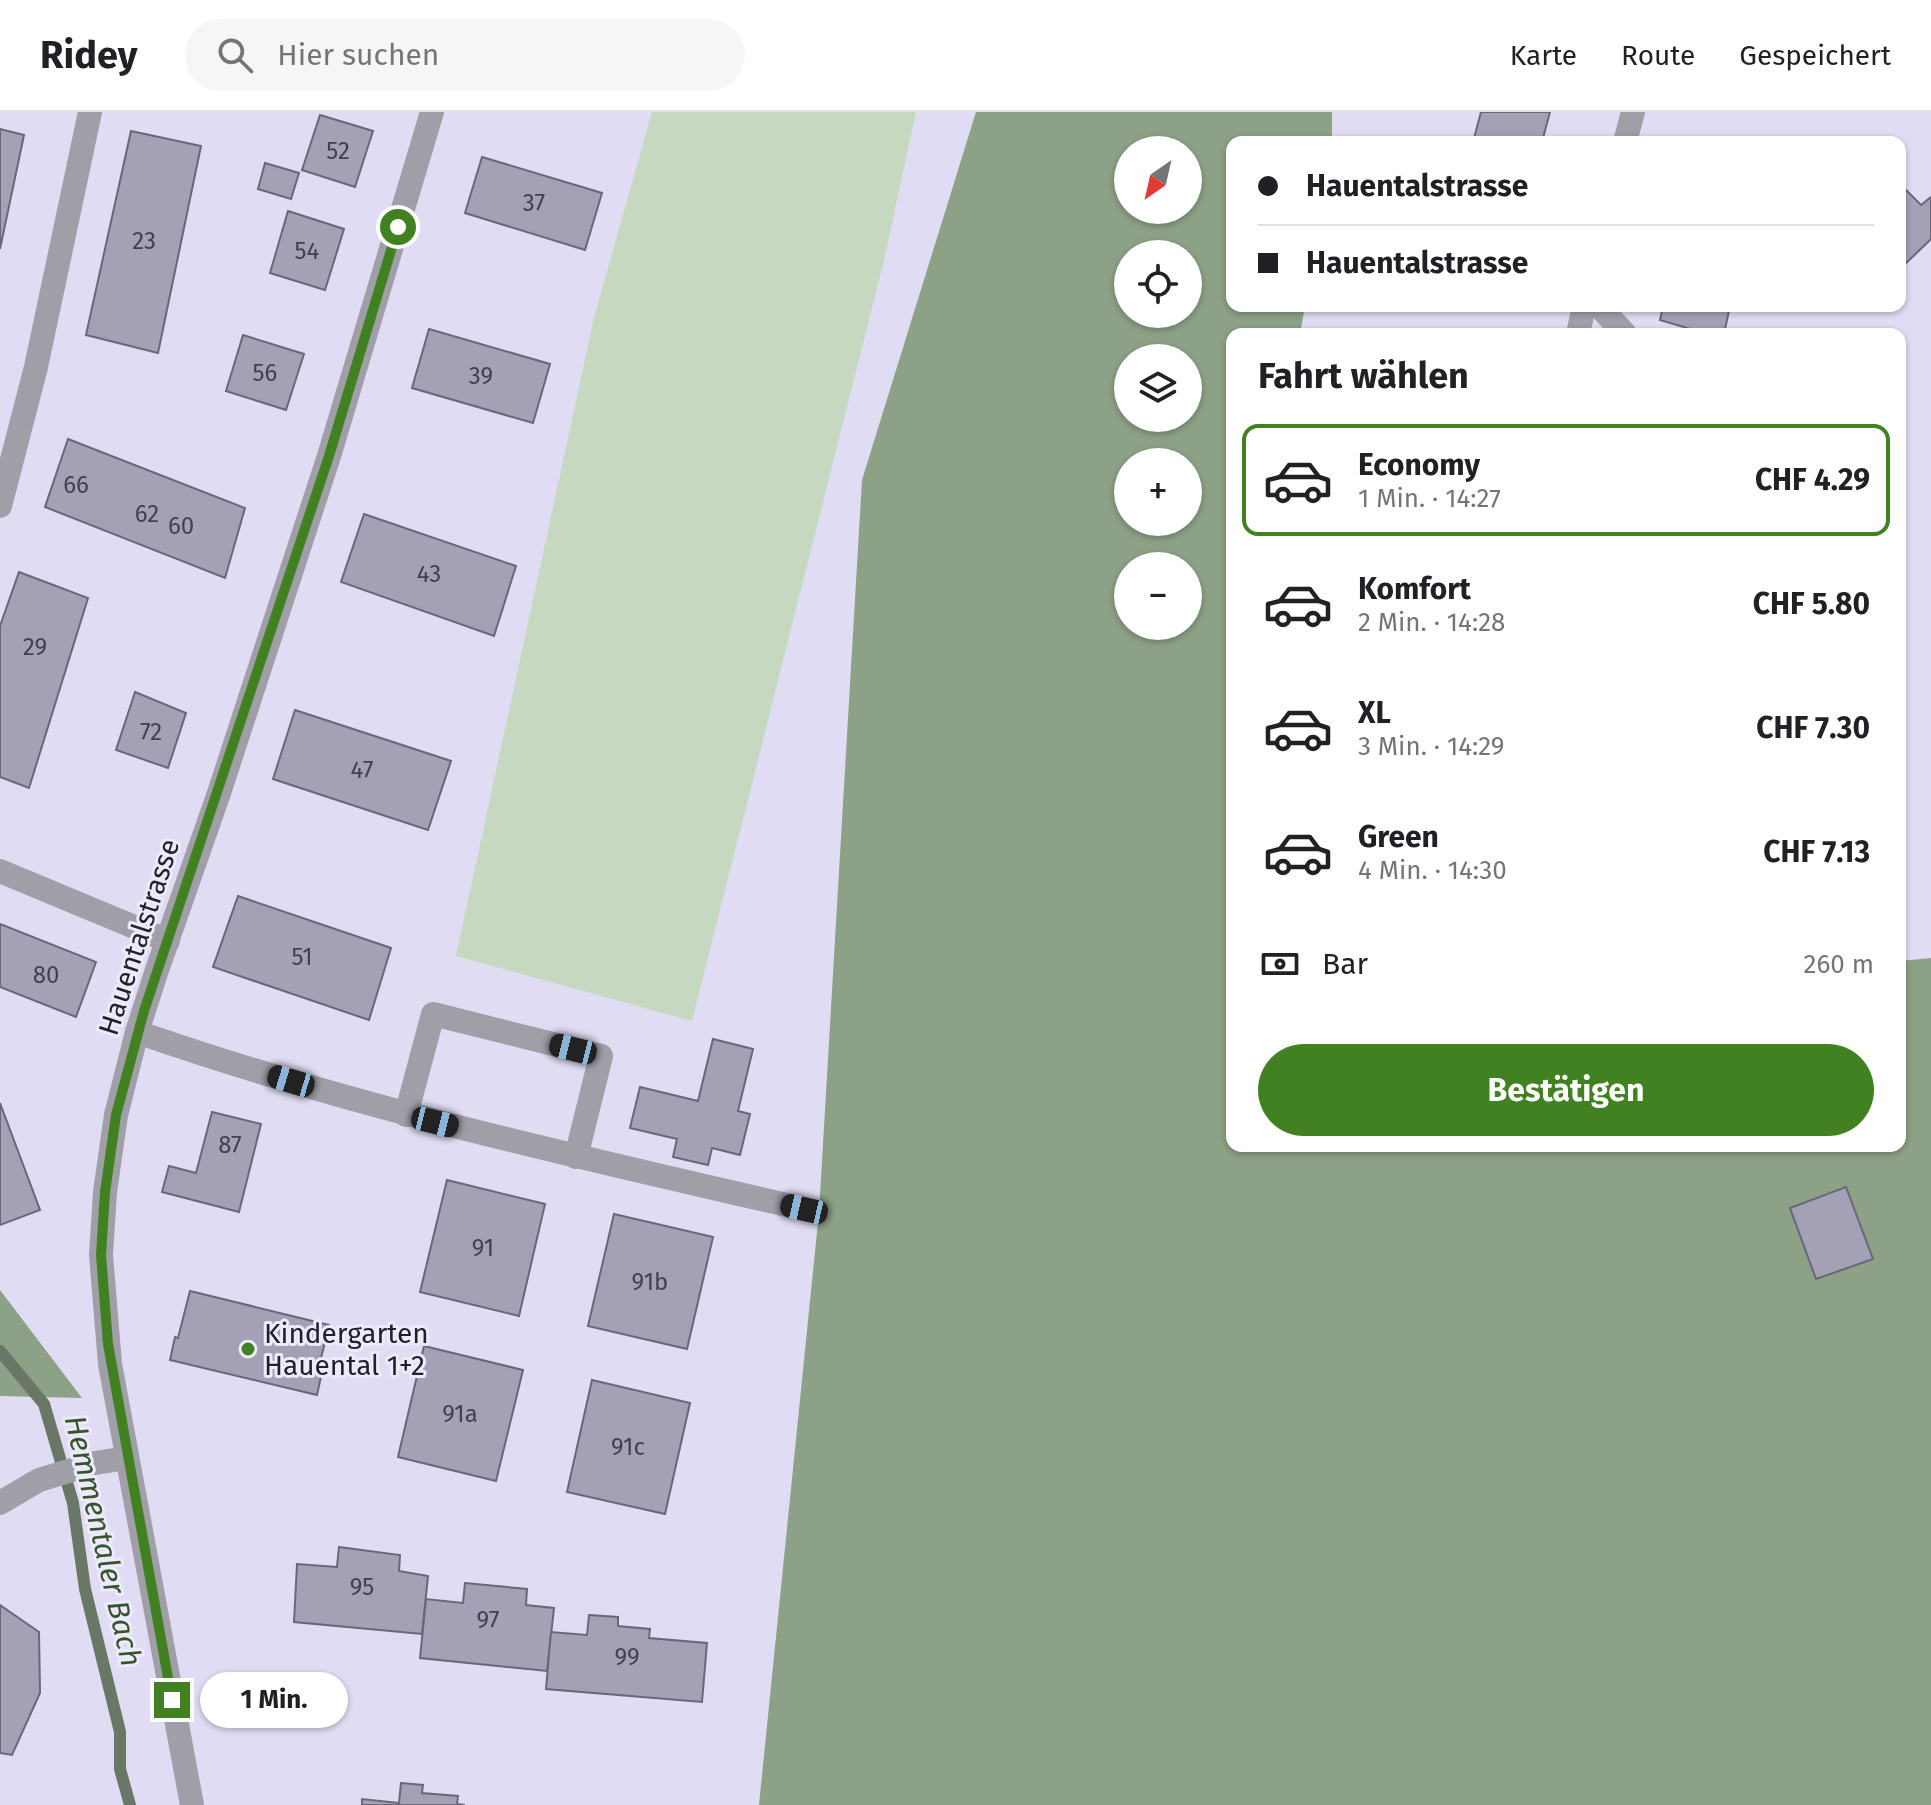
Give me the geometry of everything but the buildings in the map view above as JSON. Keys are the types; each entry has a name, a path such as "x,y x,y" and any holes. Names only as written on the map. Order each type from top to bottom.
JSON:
{"street":[{"path":"0,506 36,367 90,112"},
{"name":"Hauentalstrasse","path":"192,1805 110,1364 101,1255 105,1192 116,1115 137,1032 329,456 432,112"},
{"path":"1627,136 1633,112"},
{"path":"1605,312 1619,328"},
{"path":"0,871 168,941"},
{"path":"406,1115 433,1014 601,1056 576,1157"},
{"path":"137,1032 406,1115 804,1209"},
{"path":"0,1503 39,1480 95,1463 127,1458"}],"green space":[{"path":"652,112 916,112 884,260 692,1021 456,956 594,318"},
{"path":"976,112 1332,112 1332,136 1226,136 1226,312 1304,312 1301,328 1226,328 1226,1152 1906,1152 1906,960 1931,958 1931,1805 759,1805 819,1212 862,480"},
{"path":"0,1290 82,1398 0,1396"}],"waterway":[{"name":"Hemmentaler Bach","path":"0,1351 44,1404 73,1503 85,1589 120,1732 120,1769 130,1805"}],"place":[{"name":"Kindergarten Hauental 1+2","path":"248,1349"}],"route":[{"path":"172,1700 108,1344 101,1255 105,1192 116,1115 157,970 219,793 329,456 398,227"}]}
